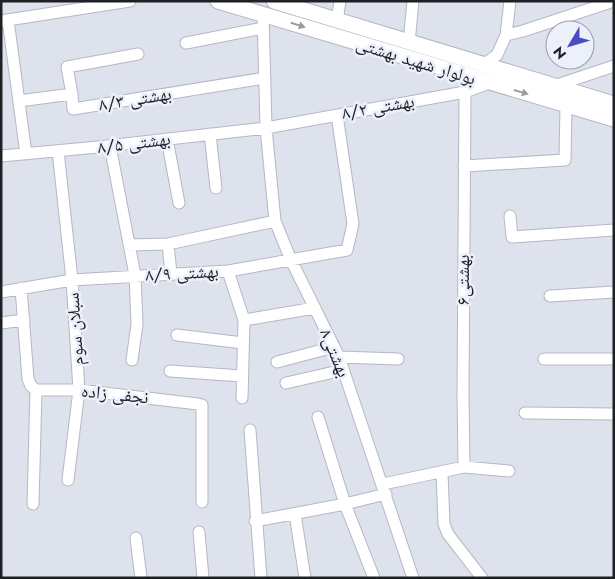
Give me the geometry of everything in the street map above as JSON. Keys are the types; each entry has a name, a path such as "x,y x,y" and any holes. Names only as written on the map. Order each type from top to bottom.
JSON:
{"main road":[{"name":"بولوار شهید بهشتی","path":"218,1 263,21 614,119"},
{"name":"بولوار شهید بهشتی","path":"274,1 614,104"}],"street":[{"path":"26,154 5,20 130,1"},
{"path":"337,21 340,1"},
{"path":"409,43 414,1"},
{"path":"484,65 496,55 506,35 510,1"},
{"path":"506,35 614,1"},
{"path":"186,43 263,21"},
{"name":"بهشتی۸","path":"263,21 266,128 275,221 291,260 336,352 414,578"},
{"path":"72,94 67,67 138,54"},
{"path":"554,86 614,66"},
{"name":"بهشتی ۸/۳","path":"19,101 72,94 73,109 265,78"},
{"name":"بهشتی ۸/۲","path":"266,128 465,92 489,83"},
{"name":"بهشتی۶","path":"464,467 465,92"},
{"path":"464,166 565,160 566,105"},
{"name":"بهشتی ۸/۹","path":"72,280 228,271 347,250 353,224 336,115"},
{"name":"بهشتی ۸/۵","path":"1,156 110,146 266,128"},
{"path":"210,134 216,188"},
{"path":"167,139 179,204"},
{"path":"110,146 135,276 137,324 132,360"},
{"path":"58,151 72,280"},
{"path":"510,216 512,237 614,230"},
{"path":"129,245 168,244 275,221"},
{"path":"168,244 171,274"},
{"path":"228,271 244,320 242,398"},
{"name":"سبلان سوم","path":"1,292 72,280 79,390 68,480"},
{"path":"21,288 28,379 31,386 36,390 33,504"},
{"path":"550,296 614,292"},
{"path":"244,320 315,308"},
{"path":"1,323 24,320"},
{"path":"177,335 243,343"},
{"path":"277,362 336,352 398,359"},
{"path":"544,359 614,359"},
{"path":"286,383 343,370"},
{"path":"170,371 242,376"},
{"name":"نجفی زاده","path":"36,390 79,390 202,405 202,502"},
{"path":"525,413 614,414"},
{"path":"318,417 345,504 374,578"},
{"path":"250,430 255,521 261,578"},
{"path":"255,521 345,504 384,489 464,467 509,471"},
{"path":"442,472 444,524 448,534 482,578"},
{"path":"295,514 305,578"},
{"path":"199,532 203,578"},
{"path":"136,538 141,578"}]}
